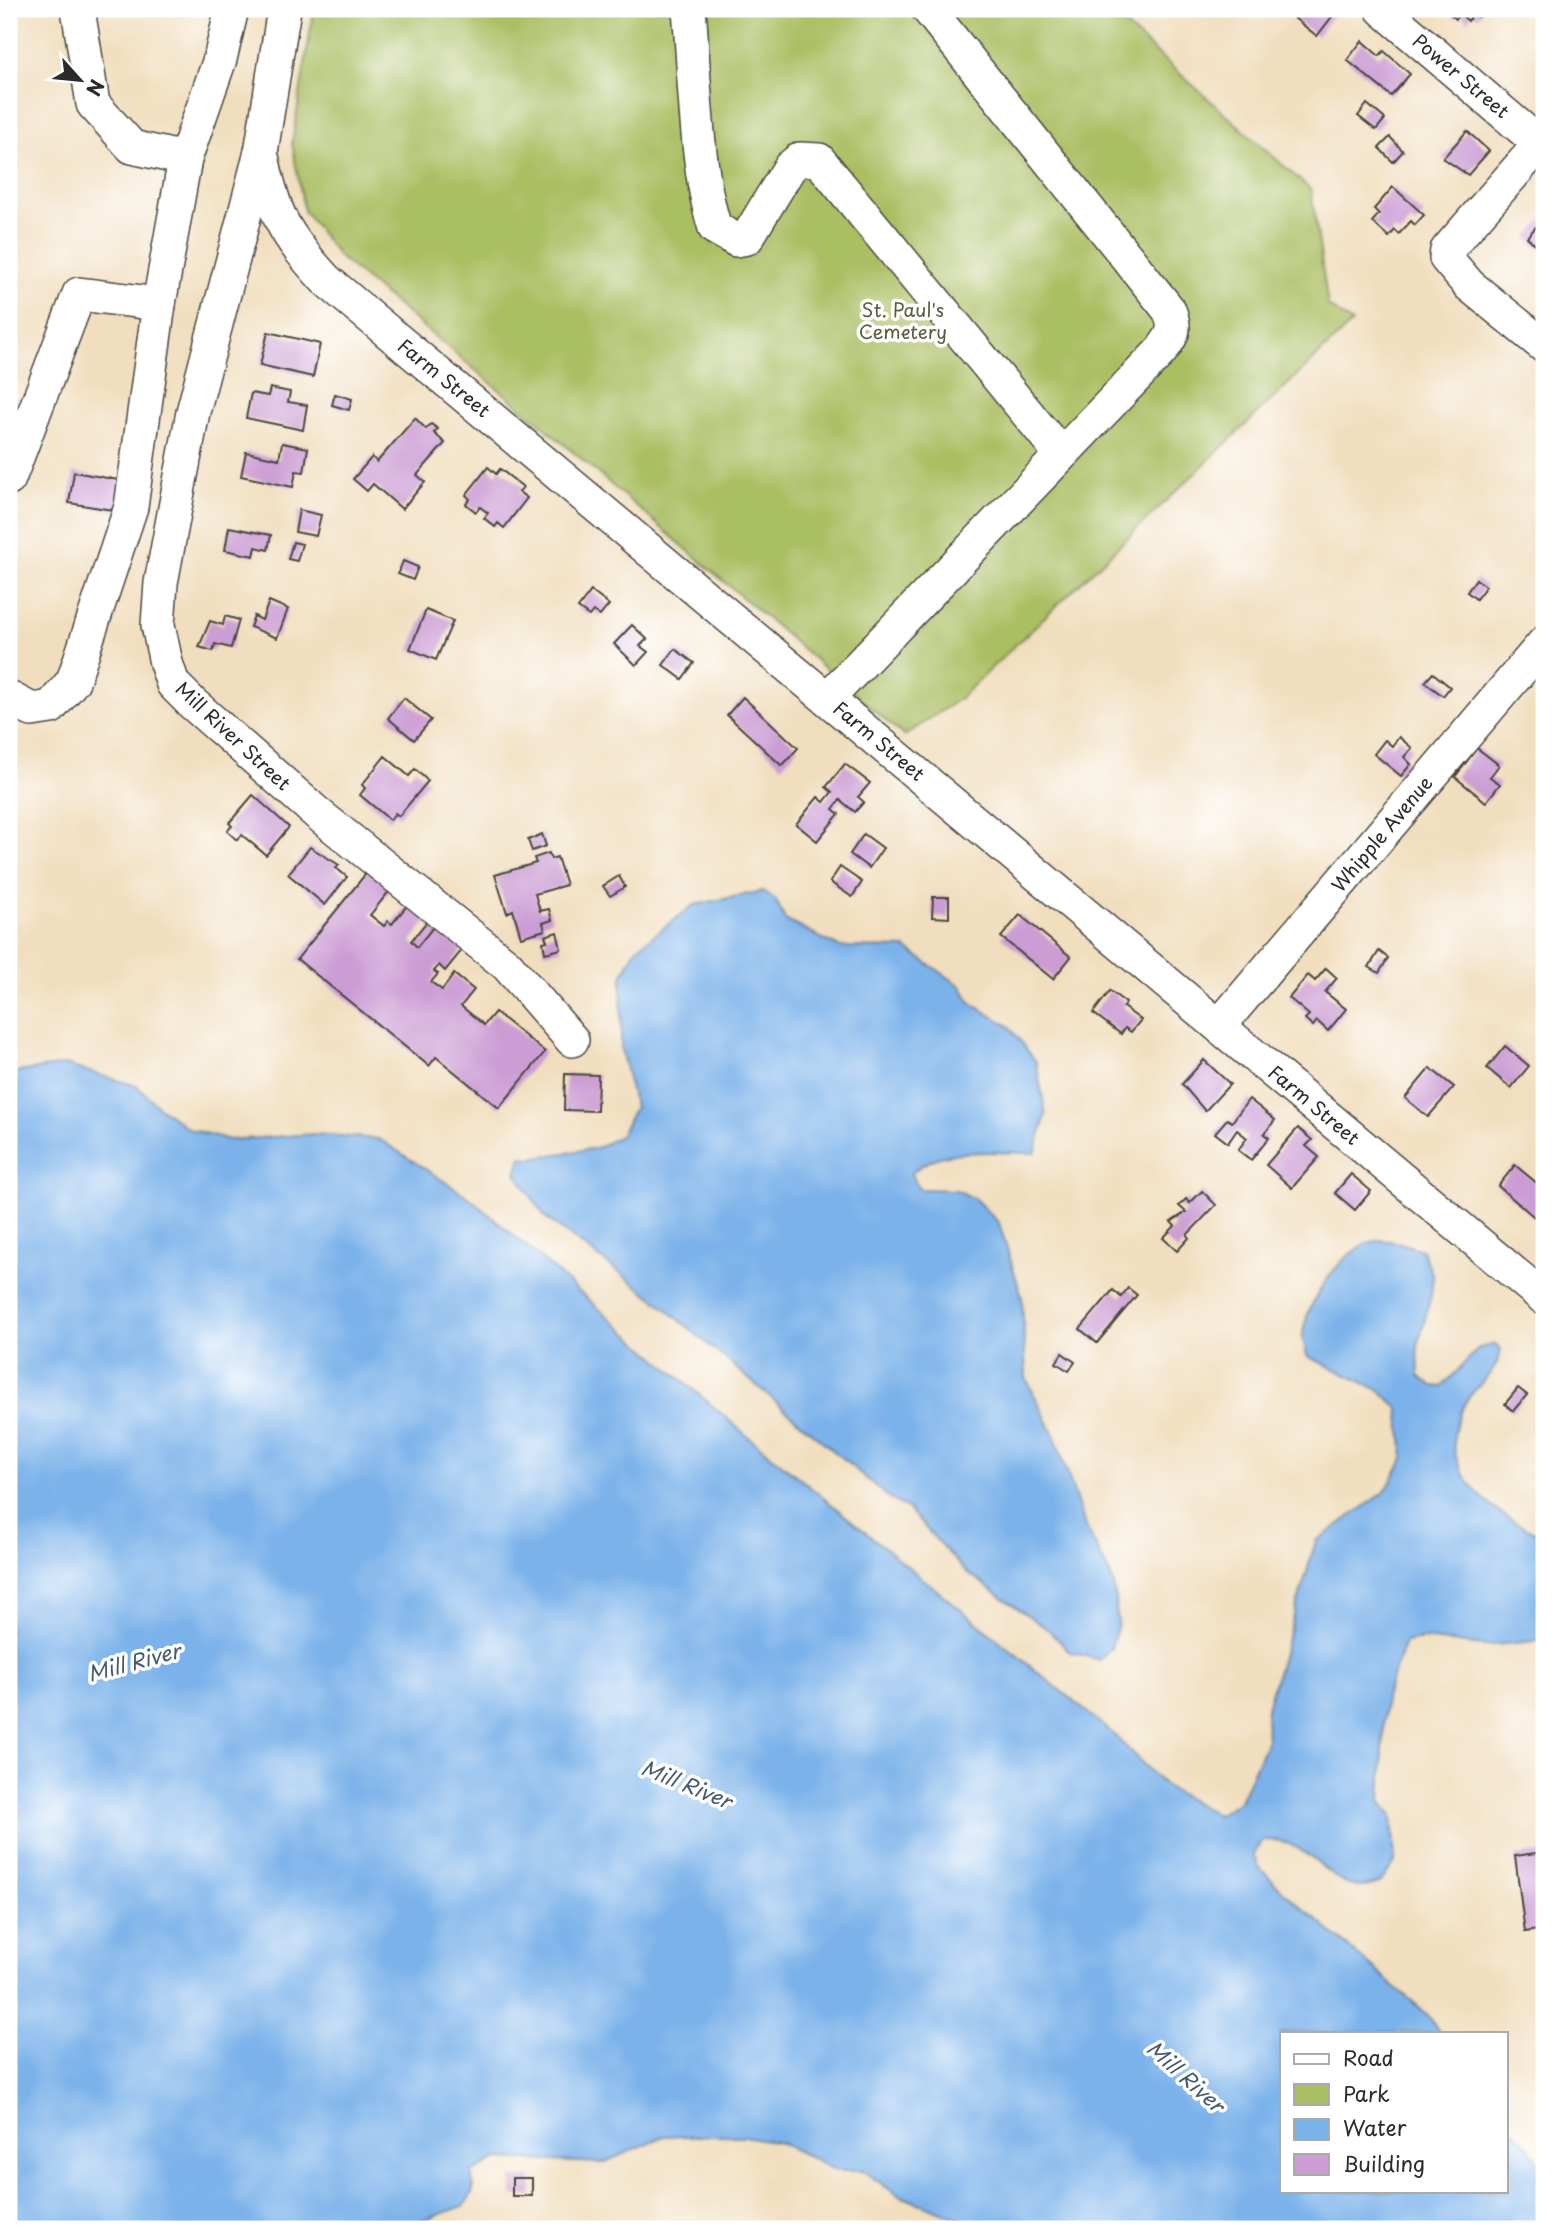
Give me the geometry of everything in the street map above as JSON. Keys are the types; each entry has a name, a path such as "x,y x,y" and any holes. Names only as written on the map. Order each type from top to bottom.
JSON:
{"street":[{"path":"78,9 93,104 132,147 185,159"},
{"path":"9,698 32,710 51,706 73,681 131,507 159,304 185,159 208,98 232,9"},
{"name":"Mill River Street","path":"284,9 261,152 193,412 161,583 158,625 166,663 173,684 192,703 318,814 507,965 572,1040"},
{"path":"690,9 709,209 715,228 736,240 747,238 790,167 800,159 819,160 1060,453"},
{"path":"828,698 1060,453 1161,351 1173,335 1175,325 1169,310 928,9"},
{"name":"Power Street","path":"1382,9 1542,141"},
{"path":"1542,141 1447,250 1446,256 1454,270 1469,285 1544,346"},
{"name":"Farm Street","path":"261,152 272,205 282,226 326,280 1544,1298"},
{"path":"9,479 79,294 159,304"},
{"name":"Whipple Avenue","path":"1219,1026 1544,643"}],"green space":[{"name":"St. Paul's Cemetery","path":"314,9 1107,9 1311,190 1328,306 1352,323 959,699 904,736 530,415 340,258 304,211 292,143"}],"water":[{"path":"763,891 776,900 785,920 839,947 905,948 961,986 971,1003 1009,1026 1036,1062 1046,1115 1035,1153 952,1154 923,1164 911,1174 920,1189 957,1190 975,1199 999,1223 1022,1297 1026,1378 1055,1437 1085,1525 1113,1581 1118,1624 1111,1648 1100,1660 1070,1652 1050,1631 965,1571 909,1510 888,1497 656,1300 545,1217 516,1173 521,1157 531,1158 597,1148 620,1136 635,1107 621,1049 622,976 636,949 694,905"},
{"name":"Mill River","path":"65,1065 137,1086 189,1129 230,1140 314,1134 379,1139 470,1198 745,1434 1110,1731 1165,1786 1217,1815 1240,1801 1267,1741 1266,1711 1316,1541 1385,1492 1404,1458 1399,1409 1381,1391 1307,1356 1303,1337 1306,1321 1326,1281 1357,1249 1381,1240 1422,1250 1433,1276 1418,1346 1419,1376 1433,1386 1442,1387 1479,1348 1496,1344 1501,1350 1491,1373 1465,1403 1456,1426 1454,1447 1460,1467 1471,1485 1486,1501 1504,1515 1544,1536 1544,1640 1484,1646 1422,1639 1405,1642 1385,1697 1381,1803 1392,1816 1395,1862 1381,1882 1361,1887 1346,1883 1302,1851 1277,1841 1263,1841 1253,1854 1259,1867 1284,1892 1427,2014 1439,2032 1280,2032 1280,2192 1508,2192 1508,2125 1531,2150 1542,2170 1544,2229 985,2229 898,2195 863,2171 836,2171 781,2143 745,2136 664,2136 603,2163 497,2159 472,2172 473,2192 464,2206 402,2227 9,2229 9,1073"}],"building":[{"path":"9,9 19,9 9,40"},
{"path":"1299,9 1337,10 1317,36 1293,17"},
{"path":"1451,9 1485,9 1478,17 1473,14 1468,21 1460,14 1456,19 1448,12"},
{"path":"1362,41 1379,56 1384,51 1410,74 1391,96 1347,60"},
{"path":"1367,104 1385,119 1376,130 1358,116"},
{"path":"1467,131 1489,151 1468,175 1443,158"},
{"path":"1390,137 1403,151 1393,162 1379,148"},
{"path":"1393,187 1424,215 1415,225 1411,221 1399,234 1395,230 1389,237 1372,222 1379,214 1374,209"},
{"path":"1544,218 1544,253 1527,237"},
{"path":"268,332 320,344 313,377 260,365"},
{"path":"270,388 290,392 288,402 307,405 303,430 246,418 251,393 268,396"},
{"path":"335,394 352,399 349,410 332,405"},
{"path":"415,418 426,429 431,424 438,429 434,433 445,443 417,475 425,482 402,509 373,484 367,491 353,479 372,457 377,462"},
{"path":"282,443 308,448 304,472 296,471 293,487 241,476 246,452 279,459"},
{"path":"488,467 496,474 500,469 523,487 519,492 527,498 504,528 498,523 495,527 484,518 488,513 480,507 476,512 466,504 470,499 466,495"},
{"path":"74,472 124,481 119,511 69,503"},
{"path":"299,510 321,515 316,536 295,532"},
{"path":"229,527 271,535 268,550 256,547 254,556 225,550"},
{"path":"293,542 302,544 297,561 288,559"},
{"path":"403,561 418,567 413,580 398,574"},
{"path":"1476,579 1486,586 1476,599 1467,592"},
{"path":"591,591 609,605 600,616 593,611 589,616 578,608"},
{"path":"269,601 288,609 277,638 250,627 254,616 262,620"},
{"path":"426,610 453,621 436,660 410,649"},
{"path":"225,616 239,620 231,648 215,644 213,651 199,647 210,621 223,625"},
{"path":"632,625 647,639 640,646 648,652 636,665 614,644"},
{"path":"675,649 694,663 682,679 663,665"},
{"path":"1433,673 1450,687 1443,696 1425,682"},
{"path":"743,697 798,748 782,766 727,715"},
{"path":"404,698 431,720 414,740 388,718"},
{"path":"1399,737 1412,748 1404,757 1411,764 1401,776 1374,754 1385,740 1392,746"},
{"path":"1477,748 1499,765 1490,777 1500,784 1486,802 1455,777"},
{"path":"385,756 409,776 415,769 428,781 399,816 395,813 390,820 360,795 365,788 362,785"},
{"path":"845,764 870,783 858,797 864,802 855,812 840,800 833,809 839,814 817,841 796,824 818,797 824,802 832,792 826,787"},
{"path":"253,795 289,827 266,855 242,835 237,840 227,831 232,826 229,823"},
{"path":"542,834 546,846 532,851 528,840"},
{"path":"864,834 883,848 869,868 850,854"},
{"path":"310,847 339,865 336,868 347,877 325,905 288,874"},
{"path":"549,853 551,859 557,857 566,885 535,894 540,911 549,909 552,920 543,923 545,930 521,937 513,910 507,913 495,875 536,863 534,858"},
{"path":"372,866 395,884 370,915 384,926 388,921 392,924 409,903 429,919 411,941 417,947 438,921 467,944 445,971 439,965 434,971 438,974 431,982 442,990 454,974 474,990 461,1006 484,1025 495,1012 545,1052 499,1108 436,1057 429,1066 297,959"},
{"path":"840,867 862,882 852,897 830,882"},
{"path":"619,876 625,887 610,896 603,886"},
{"path":"933,897 949,897 949,918 932,917"},
{"path":"1020,915 1071,957 1053,979 1001,937"},
{"path":"557,932 561,949 545,953 545,936"},
{"path":"1379,951 1388,958 1379,973 1369,967"},
{"path":"1326,968 1337,978 1325,992 1346,1009 1328,1031 1317,1021 1313,1026 1305,1019 1309,1015 1289,998 1308,975 1315,981"},
{"path":"1110,991 1126,1003 1123,1007 1141,1020 1131,1032 1125,1028 1121,1034 1093,1013"},
{"path":"1505,1046 1529,1066 1511,1088 1487,1068"},
{"path":"1204,1060 1230,1084 1205,1111 1182,1084"},
{"path":"1430,1068 1454,1087 1428,1117 1405,1098"},
{"path":"565,1074 598,1075 597,1111 564,1110"},
{"path":"1249,1099 1275,1120 1264,1134 1269,1138 1251,1160 1238,1150 1247,1138 1237,1130 1228,1143 1215,1133 1227,1119 1232,1122"},
{"path":"1298,1128 1312,1140 1306,1146 1319,1157 1292,1188 1266,1165"},
{"path":"1515,1165 1544,1189 1544,1218 1540,1222 1498,1186"},
{"path":"1351,1174 1371,1191 1355,1210 1335,1193"},
{"path":"1202,1191 1216,1205 1187,1235 1189,1238 1177,1251 1163,1238 1175,1226 1171,1222 1186,1212 1179,1206 1186,1199 1190,1203"},
{"path":"1128,1288 1137,1295 1097,1343 1080,1329 1113,1290 1121,1297"},
{"path":"1062,1353 1075,1362 1069,1371 1056,1363"},
{"path":"1518,1388 1527,1395 1513,1411 1505,1404"},
{"path":"1544,1852 1544,1929 1525,1932 1515,1856"},
{"path":"512,2178 532,2178 532,2196 512,2196"}]}
